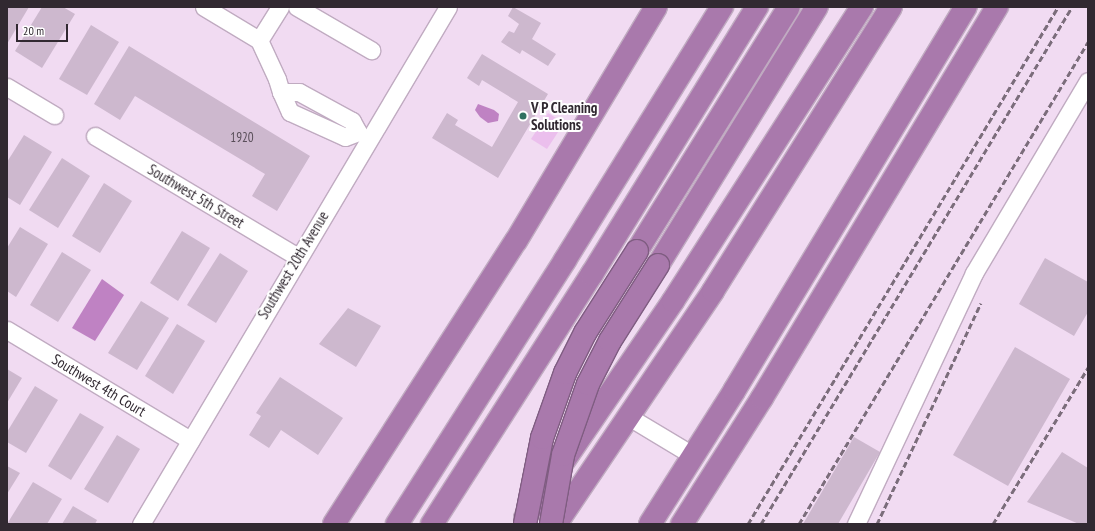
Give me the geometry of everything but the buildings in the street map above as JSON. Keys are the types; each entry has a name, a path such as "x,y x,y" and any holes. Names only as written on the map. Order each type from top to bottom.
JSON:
{"highway":[{"path":"334,524 516,241 656,7"},
{"path":"397,524 565,260 722,7"},
{"path":"432,524 588,280 756,7"},
{"path":"525,524 542,438 563,380 585,333 789,7"},
{"path":"551,524 563,455 588,384 610,341 817,7"},
{"path":"521,524 673,301 862,7"},
{"path":"556,524 751,233 891,7"},
{"path":"650,524 694,456 966,7"},
{"path":"682,524 762,398 997,7"}],"street":[{"path":"204,7 259,40 290,112 345,137 363,136"},
{"path":"259,40 280,7"},
{"path":"297,7 371,50"},
{"name":"Southwest 20th Avenue","path":"141,524 298,257 363,136 448,7"},
{"path":"856,524 974,272 1088,81"},
{"path":"7,86 54,115"},
{"name":"Southwest 5th Street","path":"95,136 298,257"},
{"name":"Southwest 4th Court","path":"7,330 190,440"},
{"path":"629,417 694,456"}],"shaded area":[{"path":"478,104 494,110 499,114 498,121 488,123 480,117 475,110"},
{"path":"548,113 564,123 547,149 531,139"},
{"path":"102,279 124,295 95,341 72,328"}],"railway":[{"path":"748,524 1058,7"},
{"path":"761,524 1072,7"},
{"path":"799,524 1088,42"},
{"path":"877,524 981,303"},
{"path":"993,524 1088,368"}],"place":[{"name":"V P Cleaning Solutions","path":"523,116"}]}
